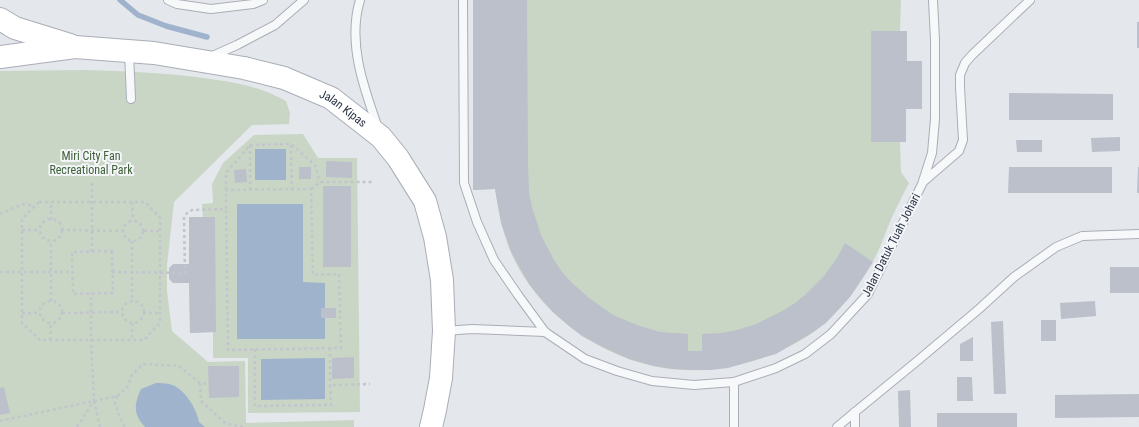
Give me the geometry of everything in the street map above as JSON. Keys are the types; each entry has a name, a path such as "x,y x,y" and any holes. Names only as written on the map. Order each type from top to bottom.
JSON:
{"main road":[{"path":"0,19 15,28 74,47"},
{"name":"Jalan Kipas","path":"0,57 74,47 154,53 244,68 284,78 331,98 381,137 398,158 425,201 435,237 442,280 444,331 441,378 431,427"}],"lane":[{"path":"168,0 177,4 211,9 253,4 263,0"},
{"path":"202,61 275,25 304,0"},
{"path":"360,0 355,28 358,58 363,85 381,137"},
{"path":"463,0 464,183 477,222 494,260 545,332"},
{"path":"923,182 932,153 935,118 935,40 933,0"},
{"name":"Jalan Datuk Tuah Johari","path":"545,332 585,359 617,371 652,381 694,385 734,382 776,368 805,354 831,334 868,294 923,182 959,151 963,140 960,75 965,64 977,50 1030,0"},
{"path":"129,51 131,99"},
{"path":"837,427 980,309 1014,277 1056,247 1082,236 1139,234"},
{"path":"444,331 472,329 545,332"},
{"path":"734,382 734,427"},
{"path":"855,412 855,427"}],"path":[{"path":"291,144 292,190"},
{"path":"311,189 312,275 339,274 341,348 228,350 226,173 250,145 291,144 315,165 320,182"},
{"path":"250,145 250,190"},
{"path":"92,181 92,252"},
{"path":"226,190 311,189 320,182 372,182"},
{"path":"39,202 92,202 145,202 160,218 160,323 144,340 40,340 22,323 22,219 39,202"},
{"path":"51,202 51,220"},
{"path":"132,202 133,220"},
{"path":"0,214 22,204 34,206"},
{"path":"112,272 185,273 184,217 192,210 226,209"},
{"path":"51,220 58,222 61,230 60,236 51,241 44,239 40,234 40,230 42,223 51,220"},
{"path":"133,220 139,222 144,231 141,238 132,242 126,239 123,231 125,224 133,220"},
{"path":"22,230 40,230"},
{"path":"61,230 123,231"},
{"path":"144,231 160,231"},
{"path":"51,241 51,302"},
{"path":"132,242 132,302"},
{"path":"112,251 113,293 72,294 72,272 72,252 112,251"},
{"path":"0,272 72,272"},
{"path":"91,293 91,340 94,401 100,427"},
{"path":"51,302 57,303 60,306 62,313 59,320 51,323 46,322 41,317 40,312 43,304 51,302"},
{"path":"132,302 140,304 143,310 141,320 132,323 127,322 124,319 122,312 124,306 127,303 132,302"},
{"path":"22,312 40,312"},
{"path":"62,313 122,312"},
{"path":"143,312 160,312"},
{"path":"50,340 51,323"},
{"path":"132,323 132,340"},
{"path":"255,349 255,406 331,405 330,348"},
{"path":"0,421 117,396 127,388 132,375 143,364 179,366 200,383 208,384"},
{"path":"200,383 201,401 224,423 243,427"},
{"path":"330,385 370,384"},
{"path":"117,396 115,403 125,427"},
{"path":"77,427 94,401"}],"green space":[{"path":"473,0 901,0 900,31 907,31 907,61 922,61 922,109 906,109 906,142 900,142 901,172 909,183 891,219 875,258 852,294 840,309 818,329 777,352 735,366 700,370 676,370 653,366 630,359 608,350 567,324 549,308 533,290 520,270 509,248 500,218 495,189 473,190"},
{"name":"Miri City Fan Recreational Park","path":"85,70 189,76 220,80 259,89 286,101 290,113 289,124 252,125 174,202 167,265 167,291 172,331 208,362 245,361 246,423 354,420 354,427 0,427 0,71"},
{"path":"303,134 318,158 357,158 360,412 248,413 248,358 213,358 213,332 190,333 189,217 203,217 202,204 213,203 212,184 223,163 254,135"}],"water":[{"path":"255,149 286,149 286,180 255,180"},
{"path":"237,204 303,204 303,282 325,283 325,339 237,339"},
{"path":"325,358 325,399 261,400 261,359"},
{"path":"156,383 169,384 180,389 193,405 199,422 205,427 145,427 138,418 136,409 137,399 141,389"}],"building":[{"path":"473,0 527,0 529,193 541,235 554,260 571,282 588,297 613,315 637,325 660,332 688,334 688,351 702,351 702,334 721,333 756,324 795,303 824,276 837,258 845,243 873,262 850,297 826,323 776,354 728,368 711,370 673,369 654,366 629,359 582,336 569,326 542,300 529,284 517,263 510,249 501,223 495,189 473,190"},
{"path":"1137,22 1139,22 1139,48 1137,48"},
{"path":"871,31 907,31 907,61 922,61 922,109 906,109 906,142 871,142"},
{"path":"1009,93 1113,94 1113,120 1009,120"},
{"path":"1120,137 1120,151 1092,152 1091,138"},
{"path":"1016,140 1042,140 1042,152 1017,152"},
{"path":"326,161 352,162 352,178 326,177"},
{"path":"299,167 311,167 311,179 299,179"},
{"path":"1009,167 1112,167 1112,193 1008,193"},
{"path":"1138,167 1139,193 1137,193"},
{"path":"246,169 247,182 235,183 234,170"},
{"path":"323,186 351,186 351,267 323,267"},
{"path":"189,217 215,217 216,332 190,333 189,283 173,283 169,279 169,268 173,264 189,264"},
{"path":"1110,267 1139,267 1139,293 1110,293"},
{"path":"1095,301 1096,316 1061,319 1060,303"},
{"path":"321,308 336,308 336,318 321,318"},
{"path":"1041,320 1056,320 1056,341 1041,341"},
{"path":"1003,321 1006,394 994,394 991,322"},
{"path":"973,337 973,361 960,361 960,344"},
{"path":"354,357 354,378 332,379 332,358"},
{"path":"208,366 239,366 239,397 209,398"},
{"path":"957,377 972,377 973,401 957,401"},
{"path":"4,387 10,413 0,415 0,388"},
{"path":"910,390 911,427 899,427 898,391"},
{"path":"1139,394 1139,417 1055,418 1055,395"},
{"path":"937,413 1017,413 1017,427 937,427"}],"waterway":[{"path":"120,0 138,15 166,26 207,37"}]}
